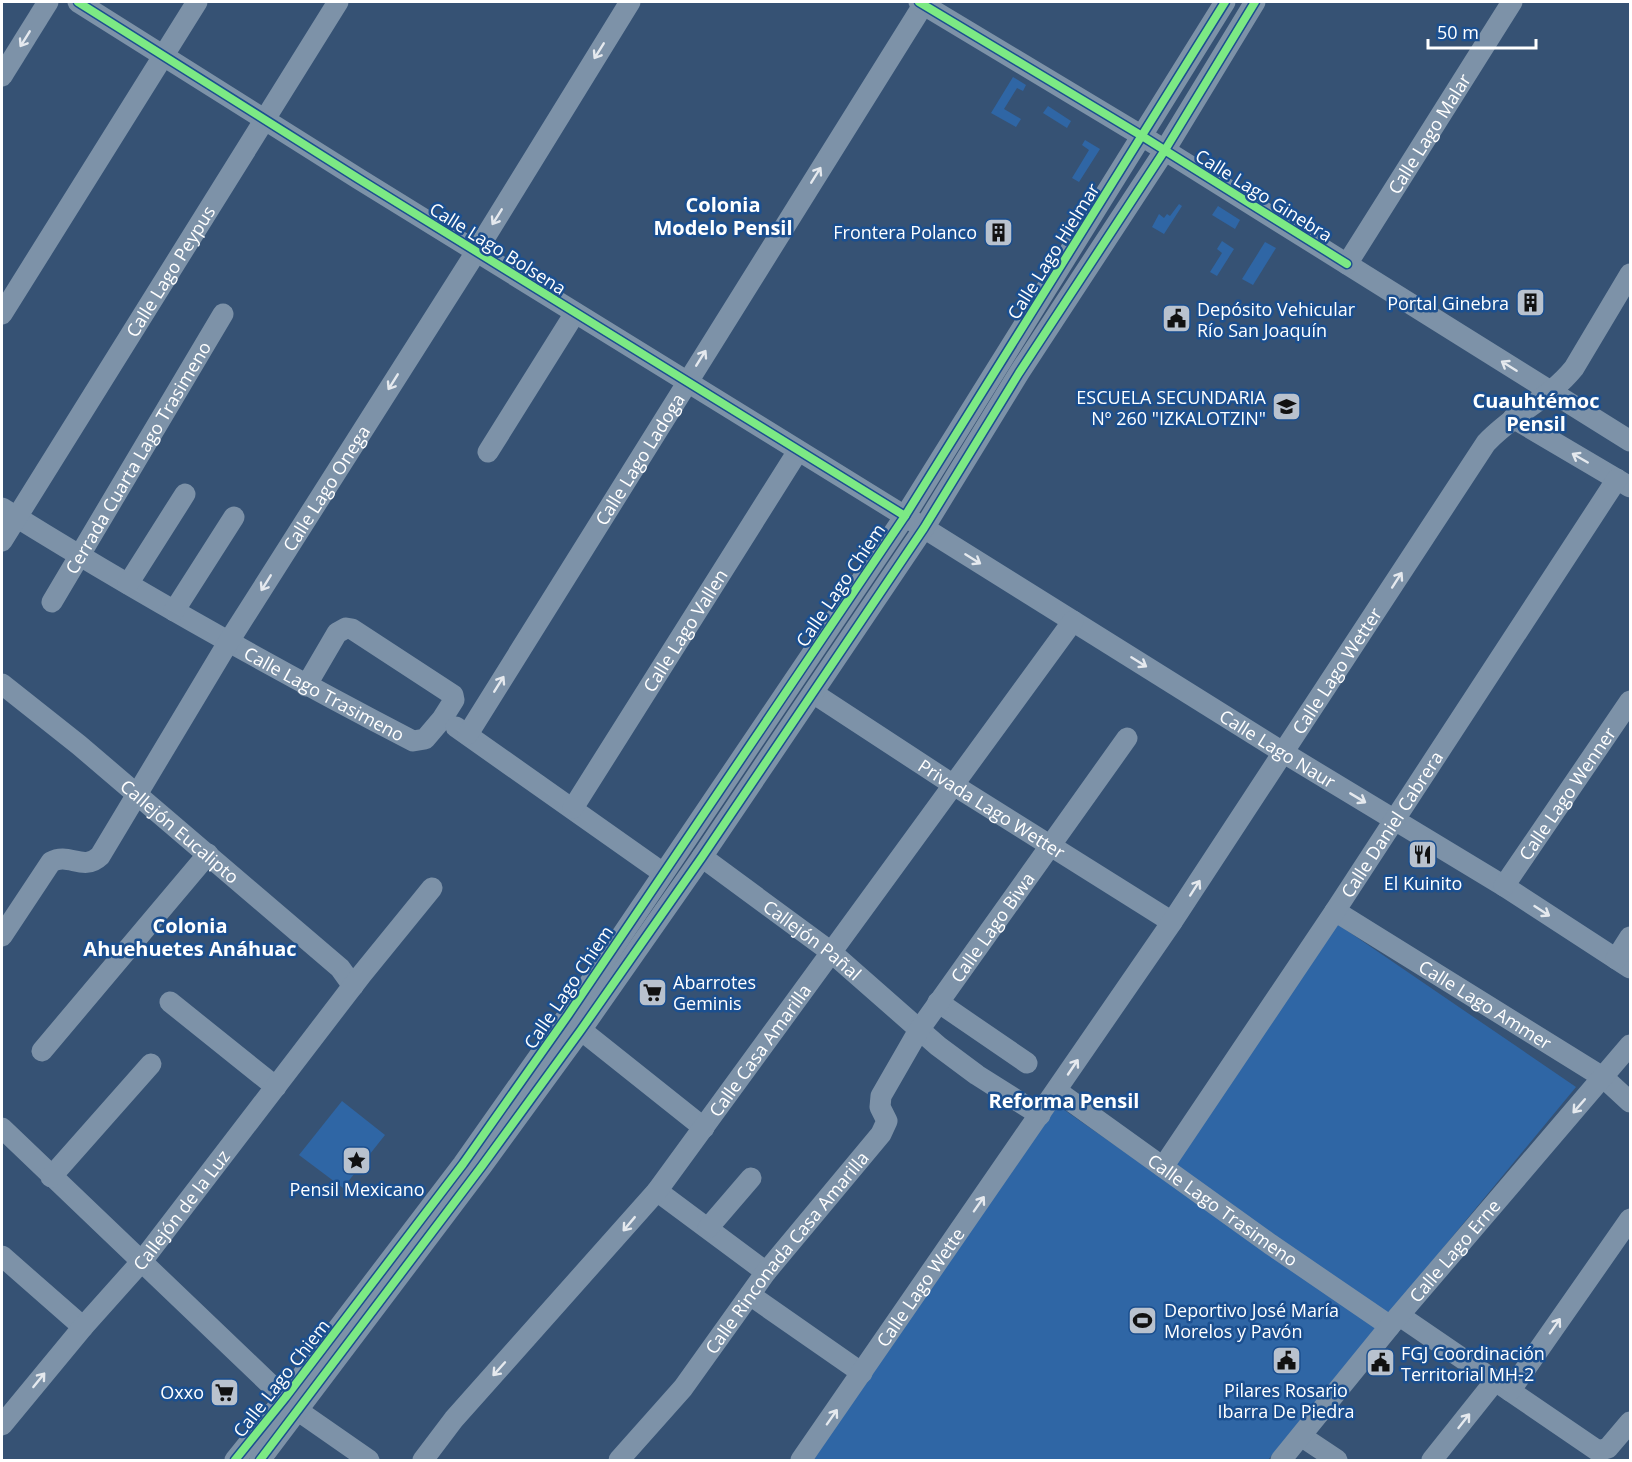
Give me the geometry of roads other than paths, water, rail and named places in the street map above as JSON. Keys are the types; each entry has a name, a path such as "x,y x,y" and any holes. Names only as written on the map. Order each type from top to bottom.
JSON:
{"street":[{"path":"2,75 48,2"},
{"name":"Calle Lago Bolsena","path":"78,2 476,252 924,528"},
{"path":"2,314 197,2"},
{"name":"Calle Lago Peypus","path":"2,541 9,512 266,119 338,2"},
{"name":"Calle Lago Onega","path":"2,936 51,862 57,858 88,864 100,856 230,641 476,252 630,2"},
{"name":"Calle Lago Ginebra","path":"922,2 1165,150 1630,441"},
{"name":"Calle Lago Ladoga","path":"468,734 922,2"},
{"name":"Calle Lago Hielmar","path":"905,516 1225,2"},
{"name":"Calle Lago Hielmar","path":"924,528 1019,373 1165,150 1255,2"},
{"name":"Calle Lago Malar","path":"1347,264 1512,2"},
{"name":"Calle Lago Wetter","path":"1040,1115 1172,922 1486,443 1513,418 1551,392 1574,368 1630,274"},
{"path":"488,452 575,313"},
{"name":"Cerrada Cuarta Lago Trasimeno","path":"52,603 224,314"},
{"path":"1513,418 1624,483"},
{"name":"Calle Lago Vallen","path":"573,808 798,452"},
{"name":"Calle Daniel Cabrera","path":"1163,1167 1394,820 1624,483"},
{"path":"128,584 185,494"},
{"name":"Calle Lago Trasimeno","path":"9,512 174,611 306,686 413,741 420,742 425,739 442,720"},
{"name":"Calle Lago Chiem","path":"260,1461 291,1404 568,1015 905,516"},
{"path":"174,611 234,517"},
{"name":"Calle Lago Chiem","path":"235,1461 291,1404 482,1166 702,857 924,528"},
{"name":"Calle Lago Naur","path":"924,528 1284,753 1504,886 1623,963"},
{"name":"Calle Casa Amarilla","path":"423,1461 454,1419 657,1191 1073,621"},
{"path":"306,686 337,633 346,628 352,629 453,695 454,700 442,720 468,734 663,873"},
{"name":"Callejón Eucalipto","path":"3,690 138,795 208,854 340,968 353,986"},
{"name":"Privada Lago Wetter","path":"813,693 952,784 1172,922"},
{"name":"Calle Lago Wenner","path":"1504,886 1630,701"},
{"name":"Calle Lago Biwa","path":"919,1030 1048,845 1127,738"},
{"path":"42,1051 208,854"},
{"name":"Callejón Pañal","path":"702,857 831,952 919,1030"},
{"name":"Callejón de la Luz","path":"2,1425 83,1327 142,1261 353,986 432,888"},
{"name":"Calle Lago Ammer","path":"1335,911 1604,1078 1630,1102"},
{"path":"1623,963 1630,937"},
{"path":"170,1002 276,1087"},
{"path":"938,1002 1027,1063"},
{"path":"581,1030 704,1128"},
{"path":"919,1030 977,1075 1040,1115"},
{"name":"Calle Rinconada Casa Amarilla","path":"619,1461 683,1388 766,1272 881,1134 886,1121 880,1107 881,1096 919,1030"},
{"name":"Calle Lago Erne","path":"1281,1461 1395,1321 1630,1045"},
{"path":"51,1177 151,1064"},
{"name":"Calle Lago Trasimeno","path":"1057,1091 1270,1244 1502,1386 1598,1451 1608,1448 1630,1422"},
{"name":"Calle Lago Wette","path":"801,1461 1040,1115"},
{"path":"2,1128 291,1404 369,1461"},
{"path":"708,1228 751,1178"},
{"path":"657,1191 766,1272"},
{"path":"1432,1461 1502,1386 1630,1219"},
{"path":"2,1256 83,1327"},
{"path":"750,1295 862,1373"},
{"path":"1301,1436 1338,1461"}],"place":[{"name":"Frontera Polanco","path":"998,232"},
{"name":"Portal Ginebra","path":"1530,303"},
{"name":"Depósito Vehicular Río San Joaquín","path":"1176,319"},
{"name":"ESCUELA SECUNDARIA Nº 260 \"IZKALOTZIN\"","path":"1287,407"},
{"name":"El Kuinito","path":"1423,854"},
{"name":"Abarrotes Geminis","path":"652,992"},
{"name":"Pensil Mexicano","path":"357,1160"},
{"name":"Deportivo José María Morelos y Pavón","path":"1143,1320"},
{"name":"Pilares Rosario Ibarra De Piedra","path":"1286,1361"},
{"name":"FGJ Coordinación Territorial MH-2","path":"1380,1363"},
{"name":"Oxxo","path":"225,1392"}],"district":[{"name":"Colonia Modelo Pensil","path":"723,216"},
{"name":"Cuauhtémoc Pensil","path":"1536,412"},
{"name":"Colonia Ahuehuetes Anáhuac","path":"190,936"},
{"name":"Reforma Pensil","path":"1064,1100"}]}
